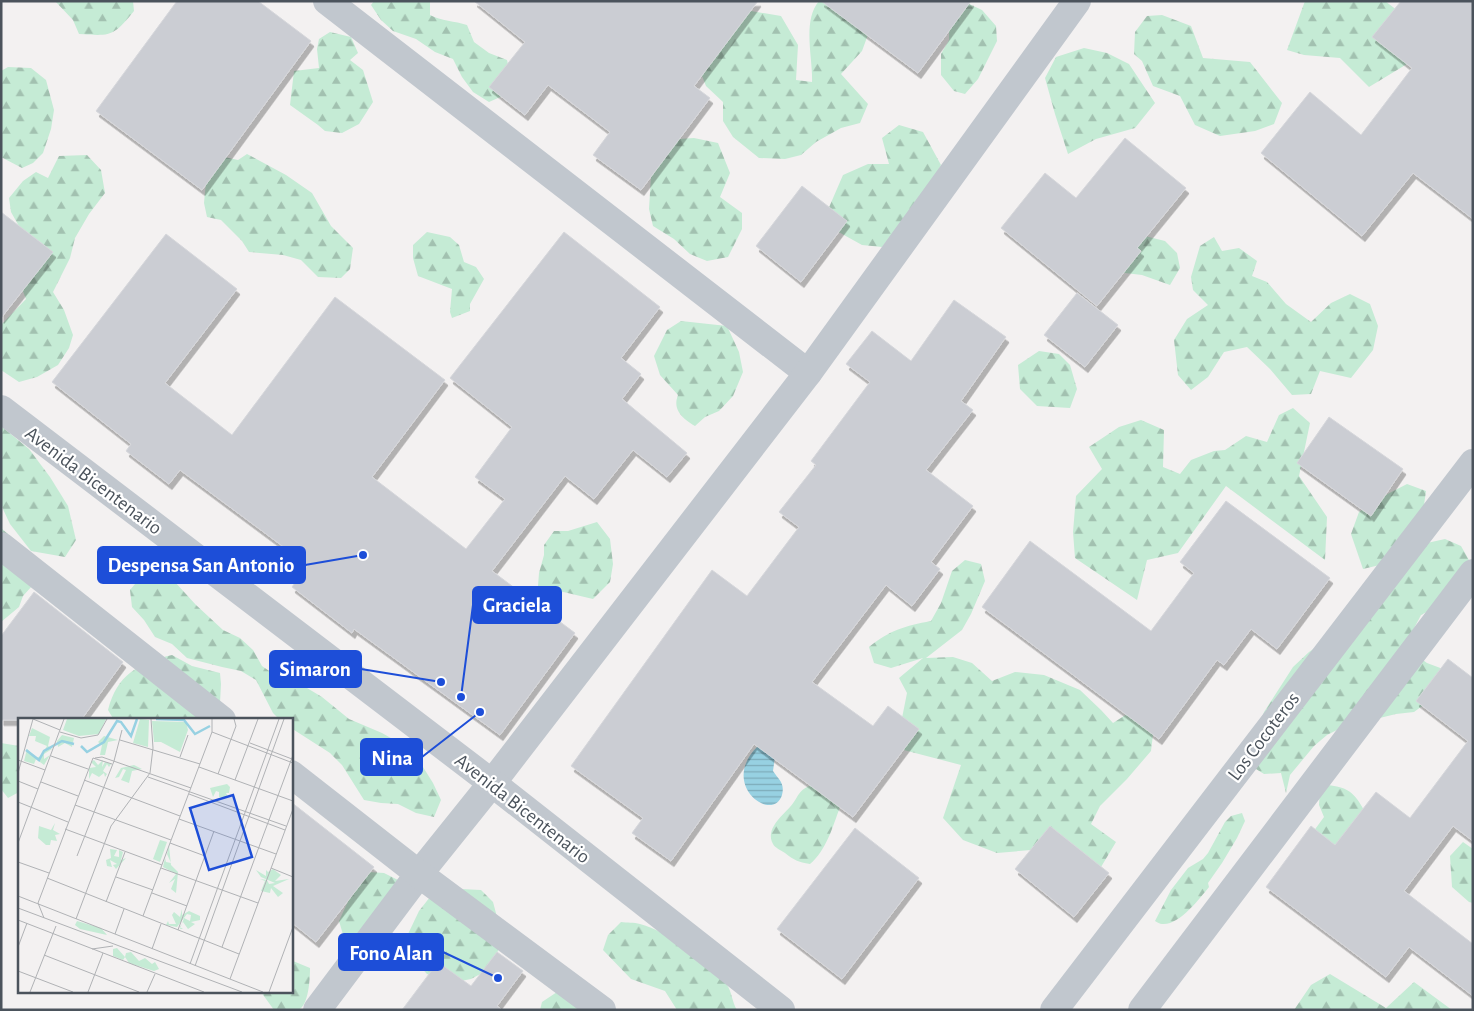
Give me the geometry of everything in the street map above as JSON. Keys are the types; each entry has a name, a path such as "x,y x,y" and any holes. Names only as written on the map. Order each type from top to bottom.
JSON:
{"street":[{"path":"317,1010 419,874 492,783 808,373 1077,1"},
{"path":"338,4 808,373"},
{"name":"Avenida Bicentenario","path":"1,409 492,783 781,1010"},
{"name":"Los Cocoteros","path":"1054,1010 1473,463"},
{"path":"1,546 219,718"},
{"path":"1142,1010 1473,573"},
{"path":"292,775 419,874 602,1010"}],"green space":[{"path":"55,1 133,1 134,11 121,26 111,33 98,35 79,34 73,20"},
{"path":"374,1 430,1 430,15 439,19 467,25 474,42 489,53 507,60 512,83 507,94 489,102 473,92 462,77 453,59 435,52 416,39 393,31 381,20 371,5"},
{"path":"819,1 860,1 873,21 862,51 841,74 868,104 860,123 841,128 816,142 801,155 785,159 759,158 733,137 723,121 723,102 706,86 700,71 721,25 751,11 781,16 798,45 796,80 812,82 810,29 814,9"},
{"path":"1305,1 1385,1 1402,14 1407,64 1369,87 1340,58 1304,55 1287,50"},
{"path":"967,3 982,10 996,26 997,41 978,79 965,94 954,91 941,75 941,54 949,40 949,18"},
{"path":"1162,15 1191,26 1203,58 1250,62 1282,103 1274,124 1255,131 1220,136 1195,125 1180,96 1153,86 1142,61 1134,54 1135,32 1147,16"},
{"path":"330,32 351,37 358,53 350,60 363,70 373,102 359,124 342,133 325,131 290,105 294,71 319,68 317,49 319,39"},
{"path":"1084,48 1107,53 1129,64 1155,103 1135,128 1096,139 1068,154 1045,78 1056,57"},
{"path":"8,67 31,68 46,80 54,110 51,129 43,153 33,163 22,168 1,157 1,71"},
{"path":"899,125 923,132 941,165 925,194 882,247 862,245 835,230 827,212 843,175 868,164 889,164 882,138"},
{"path":"694,138 718,143 730,173 720,197 742,213 742,229 728,257 707,261 690,254 674,239 653,226 649,209 651,176 678,139"},
{"path":"247,154 286,175 312,193 331,226 353,248 350,269 341,278 318,277 301,260 283,255 249,252 242,241 221,220 207,217 204,203 207,171 220,156 238,160"},
{"path":"87,155 101,170 105,193 89,214 75,238 70,258 53,292 64,310 73,335 69,348 58,365 37,377 19,382 1,370 1,325 26,299 19,281 25,237 11,212 9,198 23,181 36,172 48,178 59,156"},
{"path":"427,232 450,237 459,245 464,262 476,267 484,279 470,304 470,311 452,318 450,312 452,289 418,276 413,258 413,245"},
{"path":"1145,236 1165,241 1177,253 1180,268 1170,285 1142,275 1108,271"},
{"path":"1214,237 1222,251 1239,248 1257,261 1252,276 1267,282 1286,304 1311,322 1331,303 1350,294 1370,304 1378,326 1373,350 1351,378 1320,371 1311,394 1292,395 1270,369 1247,347 1224,352 1208,377 1191,390 1178,375 1174,340 1187,319 1208,305 1193,290 1191,277 1200,246"},
{"path":"681,321 727,326 739,352 743,372 733,396 719,411 705,417 695,426 686,420 678,410 676,405 678,395 660,375 654,356 667,330"},
{"path":"1039,351 1059,354 1070,365 1077,389 1070,408 1037,406 1020,389 1018,365"},
{"path":"1293,408 1310,423 1299,476 1327,517 1325,560 1226,486 1178,553 1147,560 1137,600 1075,558 1073,532 1076,496 1102,469 1089,447 1119,427 1141,420 1164,430 1163,467 1180,474 1191,460 1214,451 1225,450 1246,436 1267,442 1279,415"},
{"path":"1,426 29,449 50,477 68,506 76,540 65,557 31,551 10,524 1,505"},
{"path":"1407,484 1426,491 1422,519 1384,564 1363,569 1351,534 1359,512 1372,502"},
{"path":"597,522 610,539 613,564 610,582 593,599 538,586 544,545 554,531 568,531"},
{"path":"1,528 44,565 32,586 23,596 19,607 1,622"},
{"path":"1445,539 1461,546 1470,562 1438,606 1421,615 1411,634 1413,653 1427,663 1443,669 1429,701 1414,712 1396,714 1343,727 1327,735 1314,746 1290,775 1286,793 1281,773 1264,774 1248,764 1264,712 1293,667 1309,652 1325,641 1427,543"},
{"path":"965,560 981,564 985,581 962,630 926,658 953,657 972,663 992,681 1015,672 1044,675 1080,690 1113,723 1138,707 1155,718 1151,751 1100,806 1091,824 1116,842 1101,867 1042,849 997,853 963,840 943,818 961,765 896,748 907,693 899,678 923,658 891,668 874,663 869,647 884,636 898,630 931,621 941,603 952,571"},
{"path":"157,575 174,581 223,630 240,638 253,650 262,666 275,675 307,688 322,697 349,719 396,741 423,767 433,783 441,800 434,817 416,813 398,804 364,800 342,765 330,753 292,729 292,718 278,718 273,713 256,680 241,671 187,658 172,644 155,637 144,620 132,607 130,590 140,578"},
{"path":"172,655 192,666 220,673 220,703 204,718 113,718 108,710 112,698 123,679 139,667"},
{"path":"1,743 18,746 18,793 8,798 1,789"},
{"path":"811,785 840,807 825,845 816,859 810,864 796,860 775,847 771,833 776,823 801,792"},
{"path":"1328,785 1337,786 1354,795 1369,818 1343,855 1313,832 1324,817 1319,805 1320,788"},
{"path":"1242,813 1245,821 1237,838 1208,883 1209,887 1175,921 1162,924 1155,921 1171,890 1188,868 1203,859 1208,853 1225,822 1231,816"},
{"path":"1463,842 1473,849 1473,903 1469,902 1452,887 1450,856"},
{"path":"369,872 384,873 398,880 351,943 344,938 339,921 350,897"},
{"path":"461,889 481,890 493,902 497,917 500,946 494,960 484,972 471,979 456,982 441,980 427,974 417,963 409,949 408,934 419,911 430,897"},
{"path":"621,922 638,923 650,927 688,948 720,976 730,991 737,1010 677,1010 665,991 631,979 603,950 608,935"},
{"path":"292,962 310,968 307,998 298,1010 274,1010 262,994 292,994"},
{"path":"1330,974 1386,1008 1414,982 1452,1010 1294,1010 1311,985"},
{"path":"560,990 585,1010 540,1010 542,1002"}],"water":[{"path":"758,746 776,749 773,771 783,787 782,795 777,803 769,805 760,803 752,796 746,786 744,774 747,760"}],"building":[{"path":"177,1 258,1 311,41 202,190 96,111"},
{"path":"474,1 758,1 694,86 710,98 641,190 593,155 610,132 548,85 525,115 489,87 525,42"},
{"path":"821,1 971,1 918,73"},
{"path":"1401,1 1473,1 1473,219 1413,173 1362,236 1261,153 1310,92 1361,135 1412,68 1372,37"},
{"path":"1125,138 1186,188 1137,248 1141,251 1097,306 1001,228 1045,173 1076,198"},
{"path":"802,186 847,221 801,282 756,246"},
{"path":"1,212 53,252 1,318"},
{"path":"564,232 660,307 621,358 641,374 622,399 687,453 667,477 633,450 594,499 565,476 492,571 575,633 500,735 354,629 352,633 292,587 308,565 180,470 169,484 126,451 131,444 52,382 166,234 237,289 165,383 232,435 335,297 445,380 372,477 466,549 505,499 475,477 512,427 450,378"},
{"path":"1077,293 1118,325 1085,367 1044,335"},
{"path":"954,300 1006,337 961,401 973,410 926,470 973,506 931,562 940,569 912,606 886,585 812,682 873,726 888,706 919,729 853,817 754,744 671,861 632,833 643,818 571,766 712,570 747,596 799,527 779,512 816,465 811,461 870,382 846,364 872,331 911,361"},
{"path":"1329,417 1403,469 1371,516 1297,463"},
{"path":"1226,501 1330,578 1277,649 1251,629 1224,665 1217,660 1159,739 982,607 1030,541 1151,631 1194,573 1180,562"},
{"path":"34,592 123,662 82,718 18,718 18,720 1,720 1,636"},
{"path":"1448,659 1473,678 1473,841 1453,826 1404,891 1473,944 1473,996 1409,947 1386,977 1266,887 1311,826 1335,845 1376,792 1410,818 1468,741 1416,701"},
{"path":"292,803 374,867 316,942 292,923"},
{"path":"1050,826 1109,873 1074,917 1015,869"},
{"path":"855,828 919,878 842,979 777,929"},
{"path":"497,952 523,971 497,1006 502,1010 402,1010 438,962 471,986"}],"place":[{"name":"Despensa San Antonio","path":"363,555"},
{"name":"Simaron","path":"441,682"},
{"name":"Graciela","path":"461,697"},
{"name":"Nina","path":"480,712"},
{"name":"Fono Alan","path":"498,978"}]}
